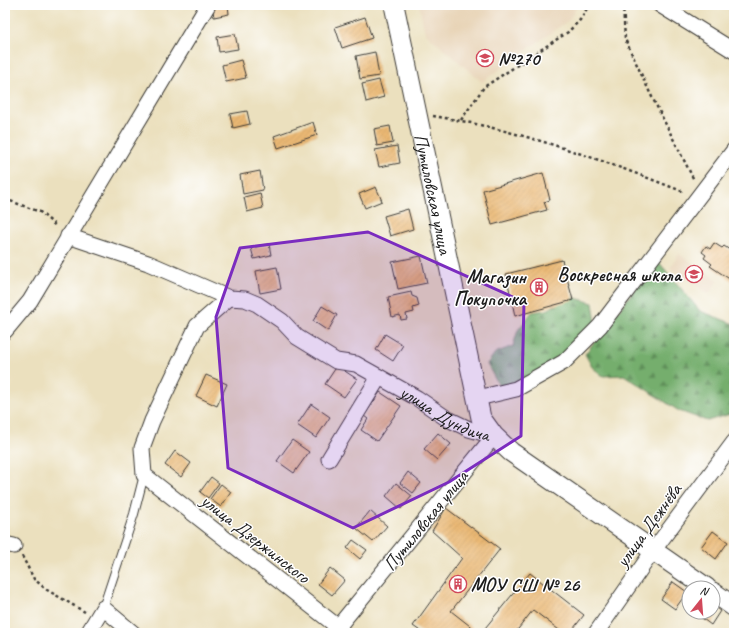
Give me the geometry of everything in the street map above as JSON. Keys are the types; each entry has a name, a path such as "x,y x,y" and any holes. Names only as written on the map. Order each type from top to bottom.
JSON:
{"street":[{"path":"5,331 30,301 208,5"},
{"name":"Путиловская улица","path":"338,631 494,436 481,418 394,5"},
{"path":"660,5 734,51"},
{"path":"478,398 516,388 564,362 600,326 734,150"},
{"name":"улица Дундича","path":"68,236 148,263 229,298 246,300 257,304 282,320 297,337 316,350 336,361 356,364 417,398 446,418 469,429 494,436 511,452 695,580"},
{"path":"144,475 142,448 152,421 196,326 229,298"},
{"path":"329,459 379,377"},
{"name":"улица Дежнёва","path":"596,633 653,551 734,442"},
{"name":"улица Дзержинского","path":"144,475 338,631"},
{"path":"721,598 734,607"},
{"path":"88,633 100,613 133,633"}],"lane":[{"path":"100,613 134,514 144,475"}],"path":[{"path":"461,120 484,87 568,32 580,20 589,5"},
{"path":"623,5 625,39 699,195"},
{"path":"417,114 471,122 612,163 699,195"},
{"path":"5,199 40,212 68,236"},
{"path":"10,545 22,556 34,579 47,590 100,613"}],"highlighted area":[{"path":"368,232 524,302 521,436 449,482 353,528 228,468 216,317 240,248"}],"shaded area":[{"name":"№270","path":"419,5 578,5 569,20 482,82 425,33"},
{"name":"Воскресная школа","path":"679,254 718,280 709,294 670,268"}],"green space":[{"path":"657,260 700,311 734,324 734,413 707,421 679,411 624,375 603,376 592,367 585,354"},
{"path":"575,298 593,303 596,323 564,353 540,371 527,378 499,386 487,364 495,353 513,346 518,330 532,312 547,310 564,300"}],"building":[{"path":"212,5 228,5 229,14 214,17"},
{"path":"365,17 372,38 342,48 335,27"},
{"path":"235,34 238,49 219,52 217,37"},
{"path":"375,52 379,76 360,79 356,56"},
{"path":"241,60 246,78 226,82 222,65"},
{"path":"379,80 384,97 366,102 362,84"},
{"path":"247,111 250,124 233,128 230,114"},
{"path":"313,122 317,135 278,148 274,136"},
{"path":"390,126 393,143 377,146 374,129"},
{"path":"397,146 400,163 379,167 375,150"},
{"path":"260,171 263,190 243,194 240,175"},
{"path":"543,173 550,200 544,202 547,210 492,225 483,190"},
{"path":"376,187 382,201 365,208 359,194"},
{"path":"260,193 263,208 247,212 244,197"},
{"path":"408,209 413,229 390,236 384,216"},
{"path":"714,243 722,248 724,246 734,253 734,282 710,266 712,264 704,258 706,255 702,252 706,246 710,249"},
{"path":"269,244 271,255 254,259 251,248"},
{"path":"421,256 427,283 398,289 392,262"},
{"name":"Магазин Покупочка","path":"562,260 573,300 515,316 506,274"},
{"path":"277,267 281,289 260,293 256,271"},
{"path":"411,292 412,296 417,298 419,306 413,308 414,312 406,314 407,319 401,320 400,315 392,317 388,297"},
{"path":"322,306 337,315 328,331 313,321"},
{"path":"385,334 403,345 393,361 376,350"},
{"path":"337,366 357,379 344,397 325,384"},
{"path":"206,375 227,384 217,406 196,396"},
{"path":"380,392 401,406 377,441 361,430 368,419 364,416"},
{"path":"311,404 330,417 316,438 297,425"},
{"path":"438,433 451,444 437,460 424,449"},
{"path":"292,440 309,452 294,473 277,461"},
{"path":"175,451 191,463 181,477 165,465"},
{"path":"408,472 421,483 413,493 400,483"},
{"path":"211,477 219,483 208,498 200,492"},
{"path":"396,483 412,496 401,509 386,496"},
{"path":"221,484 231,492 221,507 210,499"},
{"name":"МОУ СШ № 26","path":"446,508 500,549 451,611 479,633 423,633 413,626 462,558 432,531"},
{"path":"370,511 387,526 373,542 356,528"},
{"path":"713,531 728,542 716,559 701,547"},
{"path":"353,540 367,550 360,559 347,548"},
{"path":"330,568 345,580 332,595 318,584"},
{"name":"МОУ СШ № 26","path":"530,573 584,615 570,633 563,633 533,610 515,633 481,633"},
{"path":"673,582 681,588 681,600 675,609 661,599"},
{"path":"704,620 714,620 711,625"}],"place":[{"name":"№270","path":"485,58"},
{"name":"Воскресная школа","path":"694,274"},
{"name":"Магазин Покупочка","path":"539,287"},
{"name":"МОУ СШ № 26","path":"458,584"}]}
